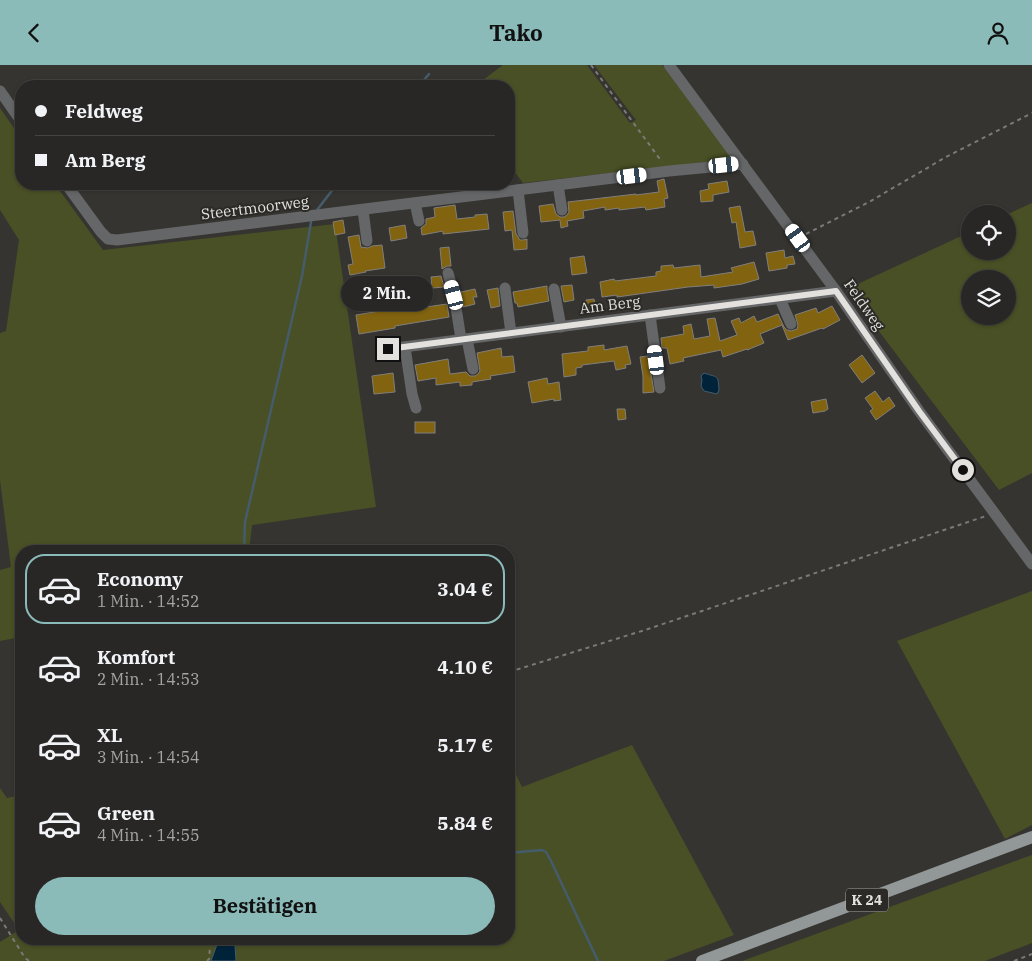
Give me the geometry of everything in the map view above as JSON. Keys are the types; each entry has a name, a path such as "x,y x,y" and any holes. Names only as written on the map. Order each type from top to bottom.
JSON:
{"main road":[{"name":"K 24","path":"702,961 1032,837"}],"street":[{"name":"Feldweg","path":"669,65 798,238 919,411 1032,564"},
{"path":"0,91 15,112"},
{"name":"Steertmoorweg","path":"70,190 101,232 108,239 117,240 669,171 743,164"},
{"path":"558,185 562,210"},
{"path":"518,190 524,233"},
{"path":"415,203 419,221"},
{"path":"363,210 368,241"},
{"path":"448,273 462,339"},
{"path":"505,288 511,333"},
{"path":"554,289 561,327"},
{"name":"Am Berg","path":"388,349 836,291"},
{"path":"780,299 791,324"},
{"path":"451,306 473,369"},
{"path":"650,315 660,388"},
{"path":"405,347 416,408"}],"path":[{"path":"591,65 669,171"},
{"path":"798,238 869,202 946,157 1032,113"},
{"path":"515,669 645,630 995,513"},
{"path":"0,918 15,941"},
{"path":"17,945 29,961"},
{"path":"207,961 211,945"},
{"path":"1014,961 1032,954"},
{"path":"21,961 25,957"}],"green space":[{"path":"503,65 587,65 630,123 636,120 594,65 662,65 733,159 523,183 515,172 515,80 483,80"},
{"path":"0,108 15,129 15,190 59,190 103,250 335,224 376,507 252,525 250,545 15,545 15,638 0,641 0,570 11,567 0,480 0,333 6,331 19,240 0,210"},
{"path":"1032,203 1032,473 999,490 847,289 961,236 961,260 1016,260 1016,210"},
{"path":"1032,591 1032,825 1005,839 897,641"},
{"path":"632,745 734,935 664,961 236,961 236,945 515,945 515,772 522,787"},
{"path":"0,788 7,798 15,796 15,924 0,902"},
{"path":"1032,855 1032,943 985,961 742,961"},
{"path":"15,933 15,945 217,945 211,961 0,961 0,942"}],"water":[{"path":"704,373 715,376 718,379 719,390 717,394 704,391 701,386 701,376"},
{"path":"217,945 236,945 236,961 211,961"}],"building":[{"path":"664,179 668,198 664,199 665,207 646,210 645,207 605,210 605,207 583,211 584,218 567,221 568,226 561,228 560,220 541,222 539,206 553,204 556,214 564,217 569,212 568,202 659,192 657,181"},
{"path":"727,181 729,192 713,195 713,201 701,202 700,191 709,189 708,184"},
{"path":"455,205 457,219 487,214 489,229 443,234 443,231 422,235 421,228 426,224 426,219 435,217 434,208"},
{"path":"740,206 745,232 753,231 756,245 740,248 736,222 732,223 729,208"},
{"path":"513,211 516,234 520,240 527,239 527,249 514,250 512,230 505,231 503,212"},
{"path":"343,220 345,233 335,235 333,222"},
{"path":"405,225 407,238 391,241 389,228"},
{"path":"359,235 361,247 368,248 382,245 385,268 350,275 348,265 353,264 348,237"},
{"path":"449,247 451,266 442,269 440,248"},
{"path":"784,250 785,258 793,256 795,264 787,265 787,268 769,271 766,253"},
{"path":"584,256 587,273 572,275 570,258"},
{"path":"754,262 759,279 742,284 714,288 714,285 688,287 617,297 617,295 602,297 600,282 656,276 656,272 661,271 661,266 673,265 674,268 700,265 701,277 733,272 731,268"},
{"path":"441,276 444,287 432,288 431,277"},
{"path":"572,285 574,300 564,302 561,286"},
{"path":"547,286 549,301 518,307 517,303 515,303 513,292"},
{"path":"498,288 500,306 491,308 487,290"},
{"path":"475,289 477,297 473,297 475,304 463,307 461,292"},
{"path":"594,299 596,311 588,312 586,300"},
{"path":"392,303 393,306 411,303 412,309 447,304 449,317 359,334 356,315 380,311 379,305"},
{"path":"832,306 840,320 823,329 788,340 782,325 760,334 764,343 723,357 721,350 683,358 684,361 670,364 667,348 662,348 661,338 684,334 683,326 691,324 694,339 710,336 707,319 715,318 720,341 737,335 731,321 739,318 741,323 754,316 757,322 778,314 784,327 791,331 797,329 798,325 795,315 816,308 818,313"},
{"path":"604,345 604,350 627,346 631,364 625,365 626,368 616,370 614,361 582,365 582,367 576,368 576,375 564,377 562,354 588,351 588,347"},
{"path":"501,348 502,357 513,356 515,372 490,376 491,379 472,382 472,385 460,386 460,382 436,385 436,378 418,381 415,365 448,359 450,374 466,372 470,376 475,376 480,371 477,353"},
{"path":"862,355 875,373 862,383 849,365"},
{"path":"648,356 654,392 643,393 640,357"},
{"path":"393,373 395,392 374,394 372,376"},
{"path":"547,378 548,384 559,382 561,400 554,401 554,399 532,403 528,382"},
{"path":"875,391 883,402 889,397 895,406 876,420 870,411 873,409 865,398"},
{"path":"826,399 828,409 813,413 811,402"},
{"path":"617,409 625,409 626,419 618,420"},
{"path":"415,422 435,422 435,433 415,433"}],"waterway":[{"path":"424,80 429,74"},
{"path":"317,210 332,190"},
{"path":"244,545 245,522 302,276 311,222"},
{"path":"515,852 542,850 546,852 598,961"}],"route":[{"path":"388,349 836,291 919,411 963,470"}]}
